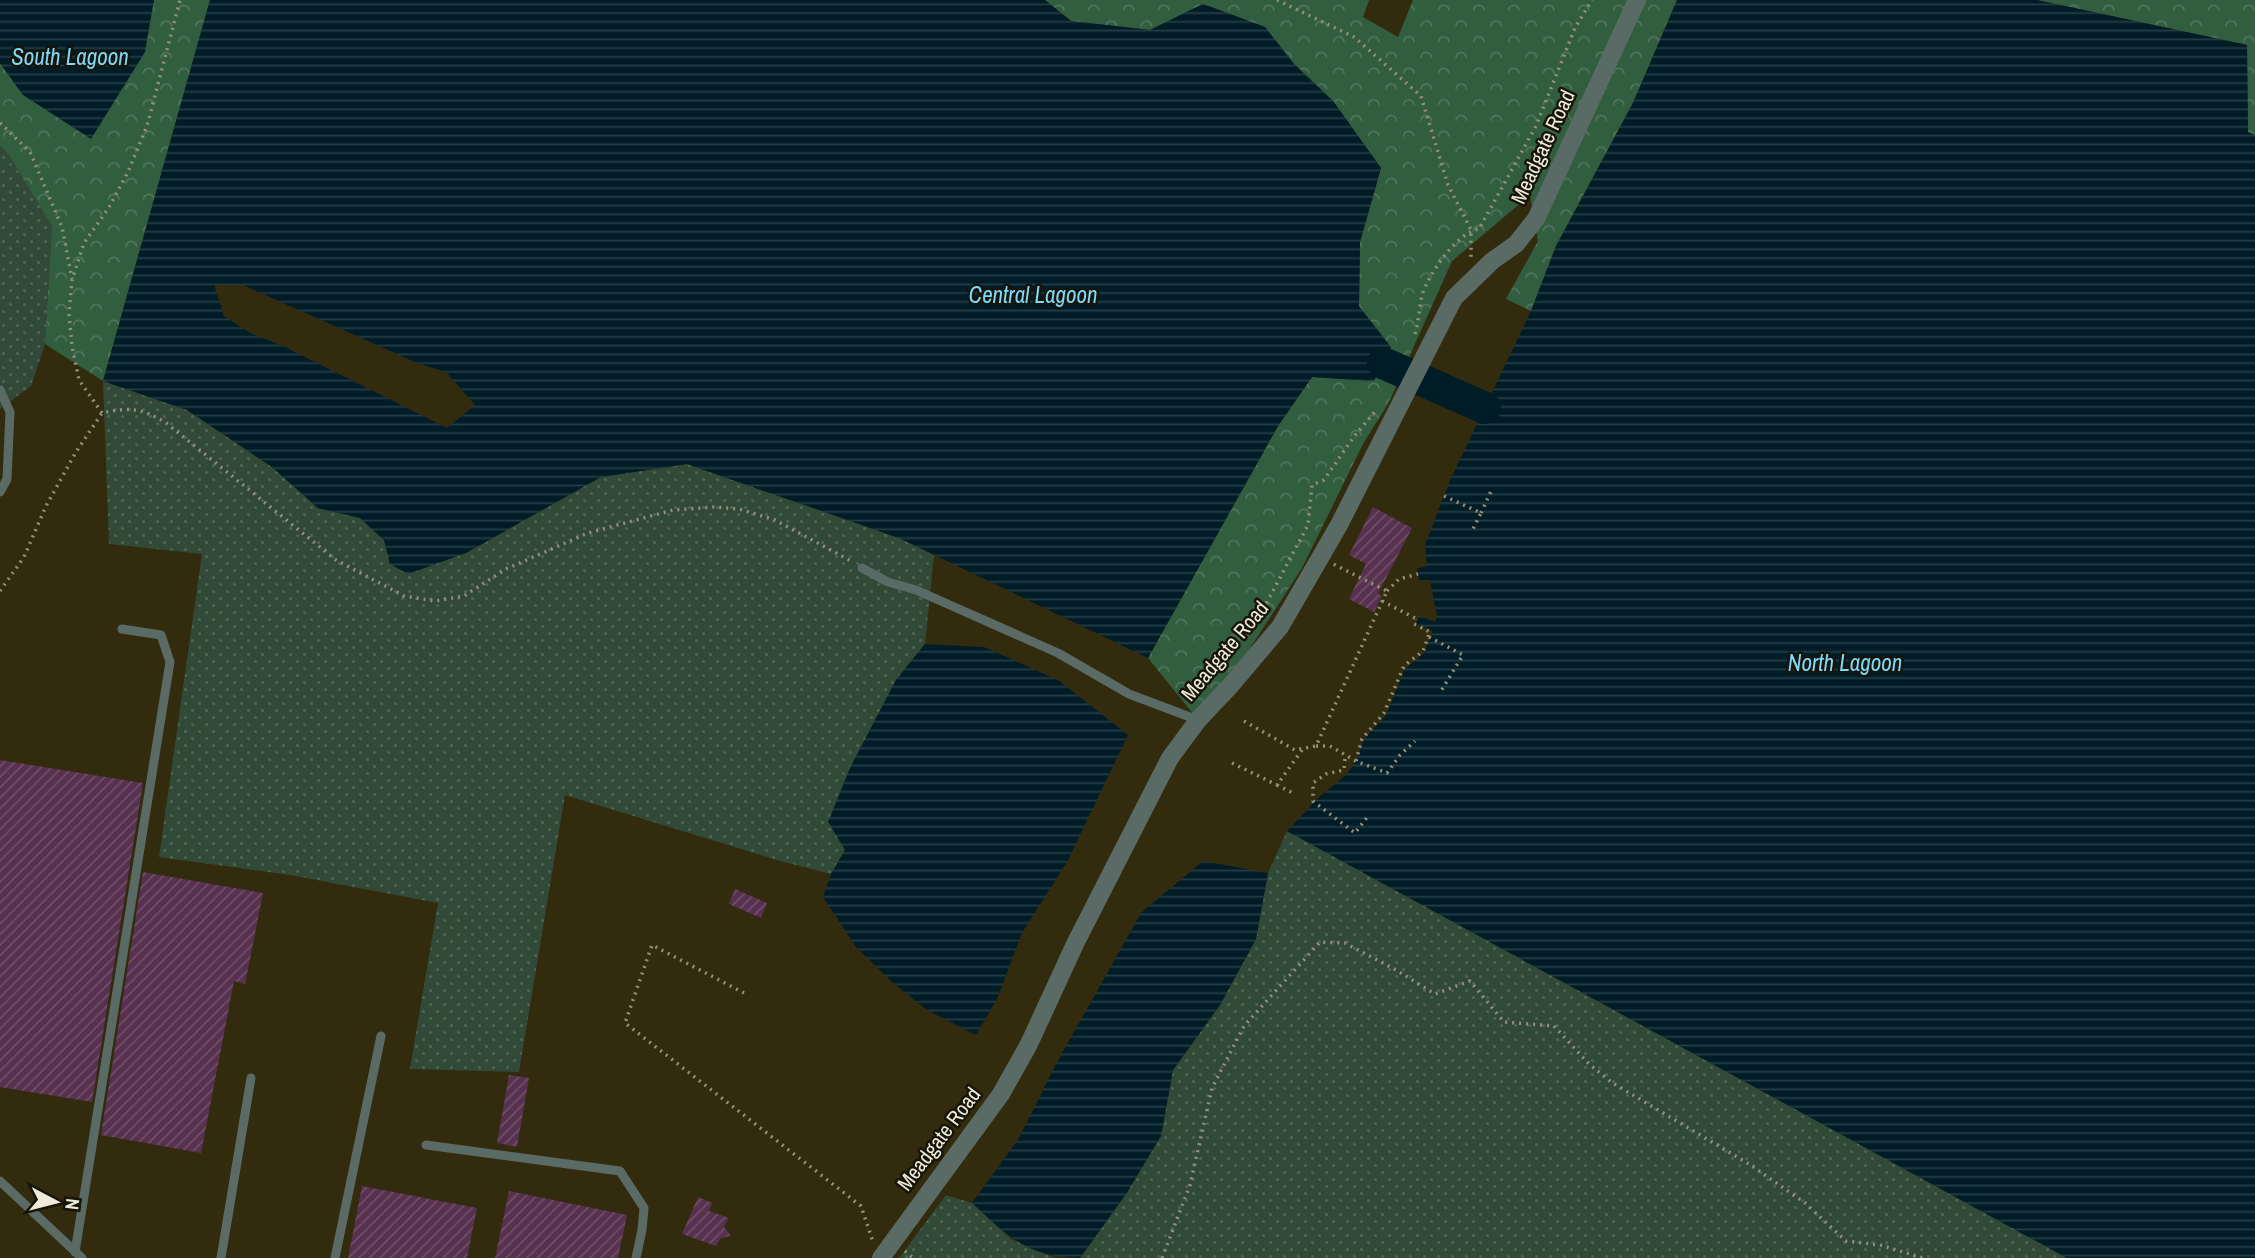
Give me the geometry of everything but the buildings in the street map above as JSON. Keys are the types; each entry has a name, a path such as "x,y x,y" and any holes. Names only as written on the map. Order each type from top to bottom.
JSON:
{"street":[{"name":"Meadgate Road","path":"881,1258 1001,1094 1029,1044 1075,944 1170,758 1198,720 1280,627 1339,525 1418,349 1454,298 1492,261 1516,244 1536,219 1637,0"}],"lane":[{"path":"0,390 10,412 7,479 0,492"},
{"path":"862,568 888,582 916,590 1058,653 1129,694 1198,720"},
{"path":"79,1255 170,662 162,635 122,629"},
{"path":"335,1258 381,1036"},
{"path":"221,1258 251,1078"},
{"path":"426,1144 620,1171 644,1208 636,1258"},
{"path":"0,1181 79,1255"}],"path":[{"path":"102,413 79,380 69,314 72,280 84,243 108,209 128,172 147,126 180,0"},
{"path":"1277,0 1354,37 1421,96 1448,185 1471,230 1471,281"},
{"path":"1418,349 1423,294 1445,253 1471,230 1479,229 1536,125 1576,28 1592,0"},
{"path":"0,123 30,152 62,227 72,280"},
{"path":"1247,638 1308,526 1312,485 1324,480 1353,438 1392,404"},
{"path":"0,592 24,557 46,506 76,452 102,413 122,409 145,411 165,422 336,560 404,596 435,601 464,596 506,569 588,533 673,510 739,509 775,520 862,568"},
{"path":"1471,533 1492,489"},
{"path":"1444,496 1481,513"},
{"path":"1319,557 1387,592"},
{"path":"1316,746 1387,592 1399,579 1418,574"},
{"path":"1356,761 1362,739 1380,720 1404,666 1423,651 1430,632 1414,624 1416,619 1382,601"},
{"path":"1429,636 1463,655 1441,691"},
{"path":"1244,721 1295,750 1330,746 1356,761 1387,773 1415,741"},
{"path":"1277,785 1303,749"},
{"path":"1343,753 1344,770 1326,774 1313,783 1313,801 1355,833 1368,816"},
{"path":"1345,759 1350,764"},
{"path":"1232,763 1295,794"},
{"path":"1162,1258 1190,1185 1212,1088 1244,1026 1320,942 1345,943 1435,994 1470,981 1504,1022 1554,1026 1589,1064 1611,1082 1749,1164 1805,1203 1846,1241 1880,1245 1923,1258"},
{"path":"744,993 652,946 625,1023 861,1206 881,1258"}],"green space":[{"path":"153,0 210,0 103,381 45,344 52,226 8,154 0,146 0,63 23,95"},
{"path":"1045,0 1369,0 1363,17 1398,37 1413,0 1677,0 1633,103 1556,246 1531,311 1506,299 1538,241 1530,195 1452,261 1389,402 1363,444 1302,568 1234,673 1198,720 1148,658 1278,426 1312,377 1373,381 1359,307 1360,242 1381,168 1333,101 1294,64 1265,27 1203,4 1150,30 1071,21"},
{"path":"2037,0 2255,0 2255,135 2248,133 2247,45"},
{"path":"0,146 8,154 52,226 45,344 31,386 0,409"},
{"path":"103,381 187,410 272,467 318,508 360,518 384,540 390,564 466,553 601,477 687,464 899,538 934,555 925,644 896,680 850,768 845,850 831,874 565,795 519,1072 410,1069 438,903 290,875 159,857 202,554 109,544"},
{"path":"1287,831 2067,1258 1080,1258 1126,1194 1161,1136 1173,1070 1220,1005 1256,939 1268,873"},
{"path":"946,1195 972,1203 1011,1239 1055,1258 899,1258"}],"water":[{"name":"South Lagoon","path":"0,0 154,0 145,52 91,139 23,95 0,63"},
{"name":"Central Lagoon","path":"210,0 1045,0 1071,21 1150,30 1203,4 1265,27 1294,64 1333,101 1381,168 1360,242 1359,306 1391,347 1374,381 1312,377 1278,426 1148,658 899,538 687,464 601,477 466,553 408,574 390,564 384,540 360,518 318,508 272,467 187,410 103,381","holes":["214,285 243,285 417,363 446,372 475,405 447,428 285,347 250,333 224,316"]},
{"name":"North Lagoon","path":"1677,0 2037,0 2247,45 2248,132 2255,135 2255,1258 2067,1258 1287,831 1318,798 1347,774 1356,761 1364,739 1386,715 1404,670 1424,653 1433,631 1416,624 1419,616 1435,622 1437,616 1430,580 1419,580 1417,569 1427,566 1425,545 1451,478 1531,311 1556,246 1633,103"},
{"path":"925,644 984,647 1058,680 1128,735 1067,862 1022,933 997,999 976,1035 927,1010 892,982 856,947 823,897 831,874 845,850 828,822 850,768 896,680"},
{"path":"1203,861 1268,873 1256,939 1220,1005 1173,1070 1161,1136 1126,1194 1080,1258 1046,1254 1032,1249 1008,1235 972,1203 1019,1138 1056,1064 1141,913"}],"waterway":[{"path":"1383,363 1485,408"}]}
